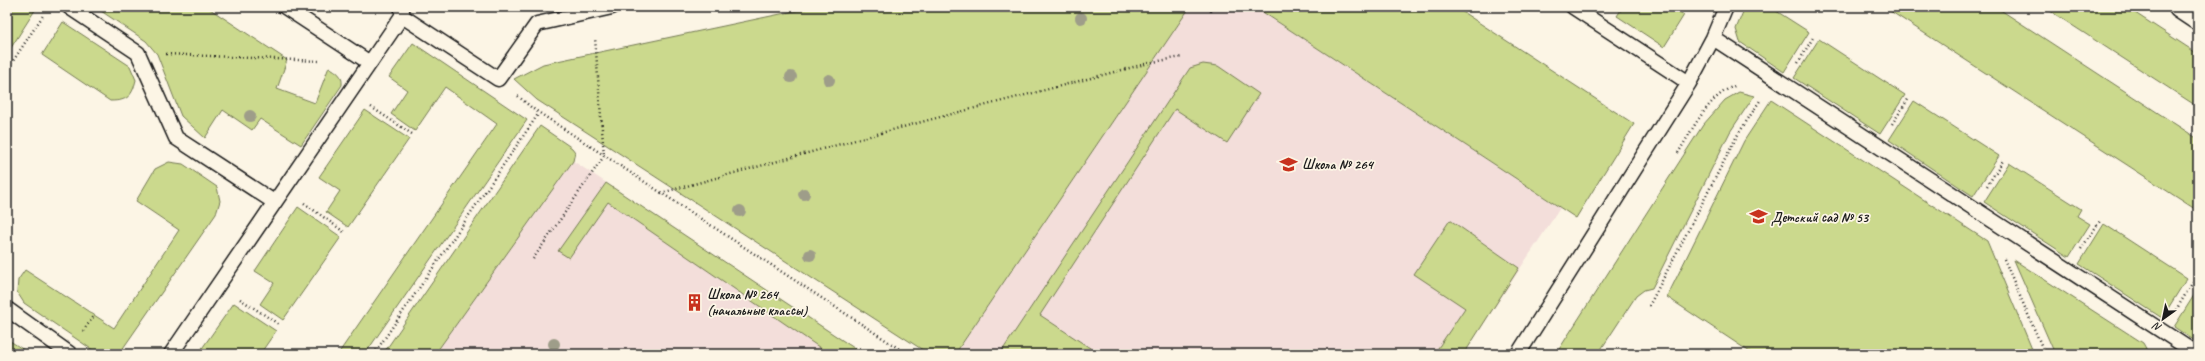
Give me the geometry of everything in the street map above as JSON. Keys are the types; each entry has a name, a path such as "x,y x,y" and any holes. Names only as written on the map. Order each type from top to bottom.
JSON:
{"street":[{"path":"2180,7 2198,19"}],"lane":[{"path":"69,7 138,53 176,138 274,202"},
{"path":"285,7 370,63"},
{"path":"171,354 370,63 402,11 498,78 537,24 593,9 612,7"},
{"path":"1573,7 1689,83"},
{"path":"1518,354 1689,83 1713,38 1726,7"},
{"path":"1713,38 2197,354"},
{"path":"7,309 70,354"}],"path":[{"path":"1211,7 1211,14"},
{"path":"533,259 604,156 593,9"},
{"path":"9,67 45,13"},
{"path":"1649,306 1737,136 1766,91 1779,80 1814,36"},
{"path":"138,53 324,61"},
{"path":"661,193 932,119 1153,62 1182,57"},
{"path":"1677,155 1707,108 1723,89 1741,84 1766,91"},
{"path":"350,92 412,134"},
{"path":"1878,145 1909,98"},
{"path":"532,108 908,354"},
{"path":"374,354 539,113"},
{"path":"1973,208 2004,159"},
{"path":"283,189 344,232"},
{"path":"2068,270 2100,221"},
{"path":"2003,257 2045,354"},
{"path":"2162,331 2193,282"},
{"path":"219,285 280,325"}],"shaded area":[{"name":"Школа № 264","path":"1190,7 1255,7 1560,208 1464,354 955,354"},
{"path":"573,161 593,174 863,354 435,354"}],"green space":[{"path":"7,7 37,7 7,54"},
{"path":"95,7 207,7 287,60 277,89 315,103 329,67 340,76 342,79 342,85 301,145 260,119 252,130 223,110 205,138 181,116 157,54 146,41"},
{"path":"814,7 1190,7 955,354 929,354 537,100 514,79 543,64"},
{"path":"1255,7 1455,7 1634,124 1576,218"},
{"path":"1623,7 1672,7 1684,15 1664,47 1617,16"},
{"path":"1745,7 1770,7 1809,32 1784,72 1740,42 1736,29"},
{"path":"1884,7 1996,7 2198,139 2198,211"},
{"path":"2044,7 2126,7 2198,54 2198,107"},
{"path":"63,22 130,66 136,80 131,94 125,99 110,101 42,55"},
{"path":"1819,39 1905,95 1880,134 1794,78"},
{"path":"413,43 527,120 365,354 338,354 497,124 445,87 415,131 391,114 407,90 389,77"},
{"path":"1203,64 1218,66 1259,94 1227,143 1175,109 1040,315 1093,350 1091,354 1000,354 1190,68"},
{"path":"1739,92 1754,96 1730,132 1652,288 1644,290 1636,296 1598,354 1556,354 1703,125 1725,100"},
{"name":"Детский сад № 53","path":"1771,100 1987,241 2034,354 1753,354 1667,297 1744,141"},
{"path":"1914,101 1999,156 1973,196 1889,140"},
{"path":"365,110 409,139 348,227 326,212 340,191 319,177"},
{"path":"540,126 572,148 575,152 573,161 435,354 383,354"},
{"path":"169,162 183,164 217,187 220,201 216,214 119,354 97,353 24,303 17,292 18,280 25,270 114,328 179,230 136,201 155,169"},
{"path":"2009,163 2081,209 2077,216 2090,224 2069,257 1984,202"},
{"path":"606,183 863,354 829,354 608,202 569,258 558,251"},
{"path":"298,207 341,237 283,320 260,304 274,283 255,271"},
{"path":"1450,220 1519,268 1464,354 1434,354 1465,308 1414,274"},
{"path":"2104,224 2187,278 2162,318 2079,264"},
{"path":"2014,260 2143,343 2149,354 2055,354"},
{"path":"2198,289 2198,343 2174,327"},
{"path":"234,303 276,331 260,354 198,354"},
{"path":"7,339 30,354 7,354"}],"place":[{"name":"Школа № 264","path":"1289,164"},
{"name":"Детский сад № 53","path":"1758,217"},
{"name":"Школа № 264 (начальные классы)","path":"694,302"}]}
